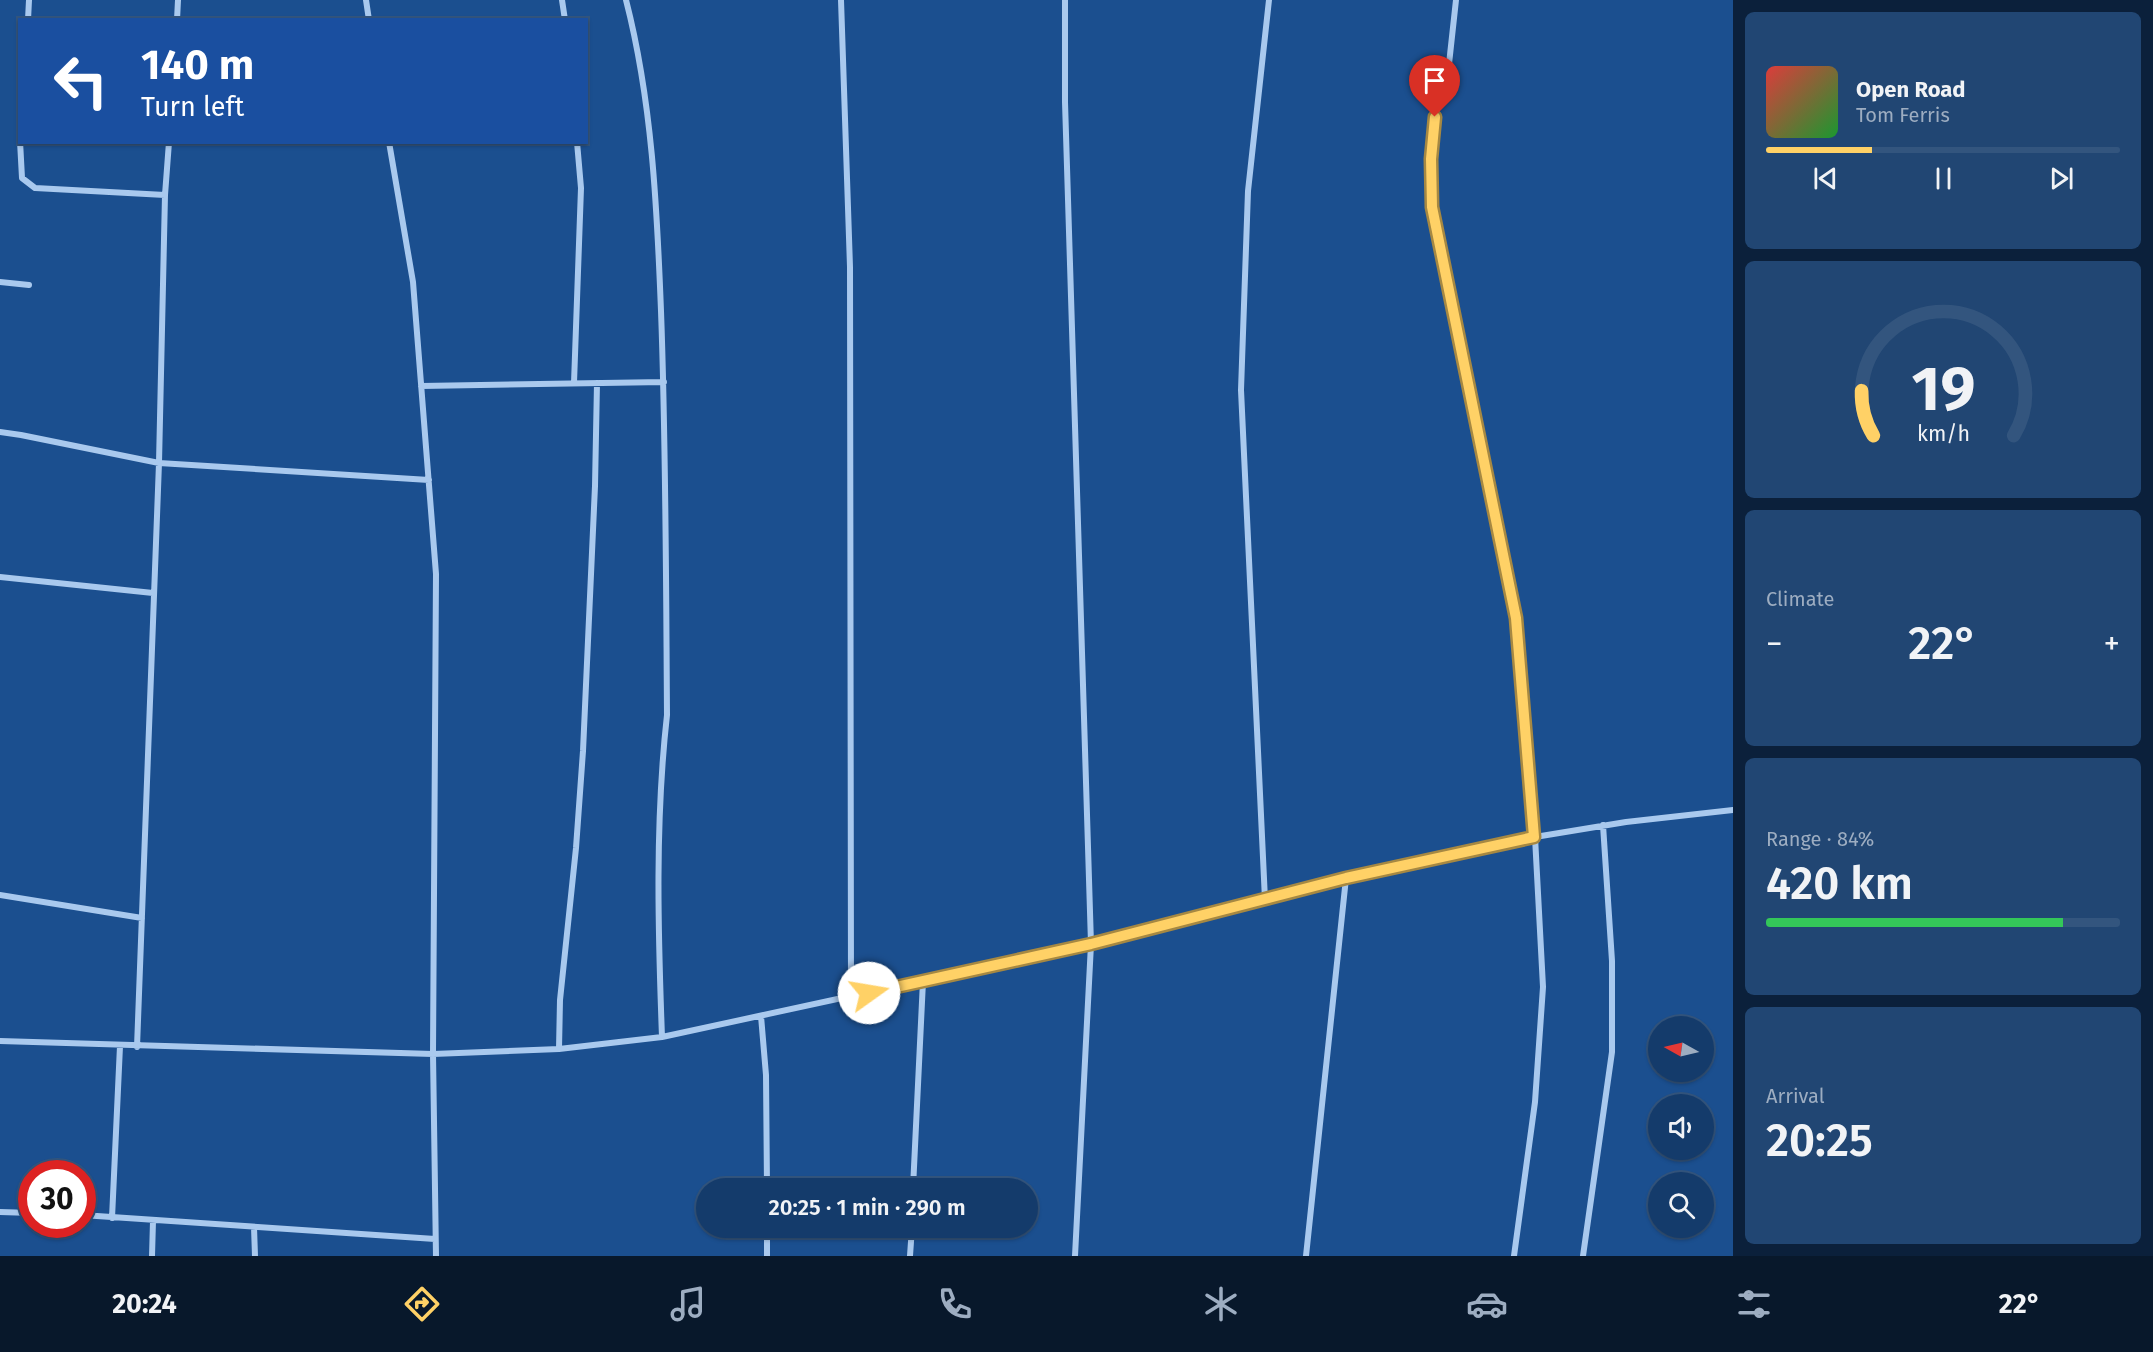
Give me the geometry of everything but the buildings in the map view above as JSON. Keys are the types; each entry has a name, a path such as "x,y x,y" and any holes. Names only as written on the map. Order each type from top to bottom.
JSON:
{"street":[{"path":"28,18 29,0"},
{"path":"177,18 178,0"},
{"path":"366,0 369,18"},
{"path":"562,0 565,18"},
{"path":"626,0 639,50 657,206 664,382 667,715 661,768 658,909 663,1037"},
{"path":"841,0 850,267 851,996"},
{"path":"1065,0 1065,114 1091,944 1075,1256"},
{"path":"1265,900 1241,390 1248,191 1269,0"},
{"path":"1456,0 1449,64 1435,117 1431,159 1432,207 1516,618 1534,837 1543,987 1535,1102 1514,1256"},
{"path":"20,144 22,177 35,188 165,195"},
{"path":"137,1047 159,463 165,195 169,144"},
{"path":"389,144 413,282 436,574 433,1054 436,1256"},
{"path":"574,383 581,188 577,144"},
{"path":"0,282 29,285"},
{"path":"422,386 664,382"},
{"path":"559,1049 560,1000 584,751 597,383"},
{"path":"0,432 159,463 429,480"},
{"path":"0,577 153,592"},
{"path":"0,1041 137,1047 433,1054 559,1049 663,1037 1091,944 1346,878 1534,837 1603,825 1733,810"},
{"path":"1582,1256 1612,1052 1612,961 1603,825"},
{"path":"1306,1256 1346,878"},
{"path":"0,895 142,918"},
{"path":"913,1178 923,981"},
{"path":"761,1016 766,1075 767,1178"},
{"path":"112,1218 120,1046"},
{"path":"0,1212 18,1213"},
{"path":"96,1216 435,1239"},
{"path":"152,1256 153,1221"},
{"path":"254,1227 255,1256"},
{"path":"766,1256 767,1238"},
{"path":"910,1256 911,1238"}],"route":[{"path":"869,993 1091,944 1346,878 1534,837 1516,618 1432,207 1431,159 1435,117"}]}
